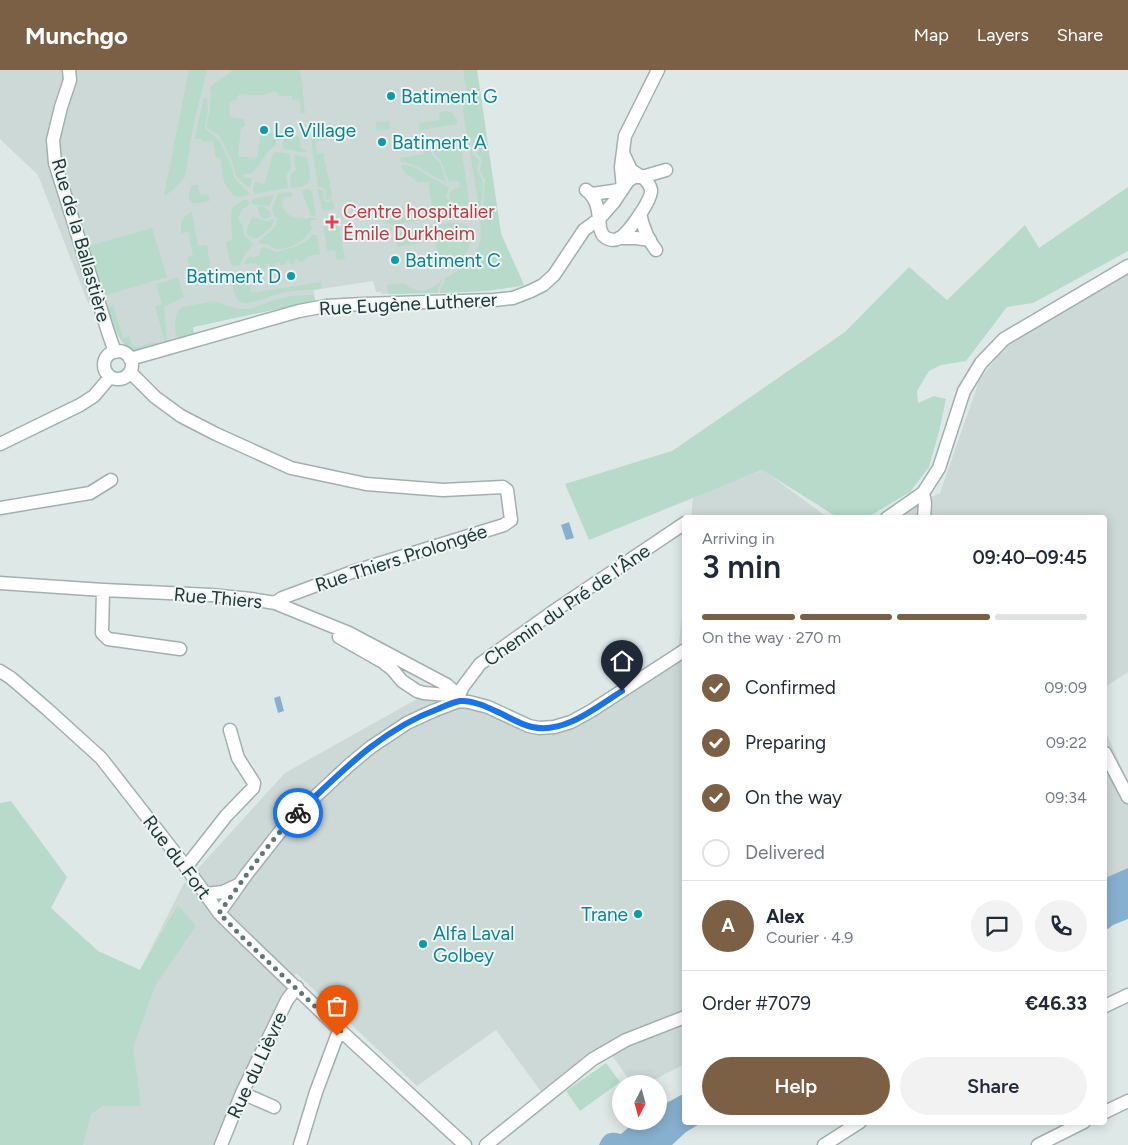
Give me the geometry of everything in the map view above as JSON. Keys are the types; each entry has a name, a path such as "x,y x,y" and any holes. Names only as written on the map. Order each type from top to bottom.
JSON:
{"street":[{"name":"Rue de la Ballastière","path":"69,70 70,80 53,140 55,163 115,352"},
{"path":"651,191 649,184 631,170 622,148 624,136 658,70"},
{"path":"623,154 621,167 623,189"},
{"path":"668,169 651,191 649,199 640,214 614,238 602,234 598,208 589,192 623,189 628,181 634,177 642,177 668,169"},
{"name":"Rue Eugène Lutherer","path":"130,365 299,311 326,306 513,298 543,285 554,274 584,230 599,219 623,189"},
{"path":"577,240 588,236 636,238 653,245 640,214"},
{"path":"892,515 923,493 939,468 964,391 981,363 1004,339 1128,266"},
{"path":"115,352 124,353 130,365 123,378 119,379 110,377 105,369 105,360 107,356 115,352"},
{"name":"Rue Thiers Prolongée","path":"130,365 155,397 181,416 291,468 366,484 442,490 503,487 507,490 511,520 504,525 352,572 282,598 275,603"},
{"path":"0,444 80,405 94,396 110,377"},
{"path":"0,508 90,493 110,480"},
{"path":"923,493 924,515"},
{"name":"Chemin du Pré de l'Âne","path":"459,698 462,688 480,664 551,613 682,525"},
{"name":"Rue Thiers","path":"0,584 211,595 275,603 349,632 447,685 459,698"},
{"path":"103,590 102,633 108,639 180,649"},
{"name":"Rue Thiers","path":"329,624 330,630 384,662 402,681 417,691 459,698"},
{"path":"219,913 286,824 370,747 408,723 459,698 488,707 529,726 539,728 554,727 571,722 591,711 682,652"},
{"name":"Rue du Fort","path":"0,671 47,709 101,758 186,867 219,913 341,1031 465,1145"},
{"path":"186,867 226,816 252,788 254,783 238,758 230,730"},
{"path":"1107,757 1128,797"},
{"path":"206,894 223,892 240,883"},
{"name":"Rue du Lièvre","path":"221,1145 242,1093 287,1000 297,987"},
{"path":"1107,1005 1128,995"},
{"path":"486,1145 593,1059 626,1040 682,1018"},
{"path":"300,1145 316,1092 337,1036 341,1031"},
{"path":"242,1093 274,1107"},
{"path":"1107,1111 1128,1100"},
{"path":"824,1145 855,1125"},
{"path":"1038,1145 1078,1125"}],"shaded area":[{"name":"Centre hospitalier Émile Durkheim","path":"0,70 477,70 501,234 524,285 486,291 381,294 381,292 376,292 373,281 314,290 315,301 193,327 194,334 136,351 133,350 121,341 105,299 88,303 38,175 0,139"},
{"path":"1128,272 1128,672 1107,686 1107,515 891,515 940,493 979,381 999,354 1028,329"},
{"path":"763,470 824,515 691,515 693,497"},
{"path":"682,612 682,1066 664,1075 626,1075 611,1054 542,1093 496,1030 417,1086 296,973 214,1145 61,1145 63,1122 183,885 285,773 433,690 538,735 678,653"},
{"path":"1107,735 1128,782 1128,868 1107,877"}],"green space":[{"path":"189,70 207,70 193,127 185,177 173,190 164,196"},
{"path":"232,70 299,70 302,81 305,114 301,113 299,99 292,100 292,96 279,96 274,91 262,95 239,94 237,100 231,101 229,104 230,117 244,119 245,126 241,128 238,156 257,158 260,136 274,133 276,144 251,174 244,174 244,177 252,180 250,187 246,186 235,173 232,161 219,135 207,128 210,99 212,96 211,87"},
{"path":"463,70 477,70 501,234 524,285 486,291 440,293 445,278 465,266 476,252 481,235 479,212 483,208 485,180 480,169 481,158 476,153 479,150 477,148 474,150 470,139 467,137 463,110 466,87"},
{"path":"204,97 207,99 208,110 205,128 218,139 231,165 235,178 249,195 237,197 228,189 224,180 220,157 216,158 213,141 202,142 201,139 195,139"},
{"path":"446,111 453,113 458,124 420,130 419,123 440,120 439,113"},
{"path":"389,121 390,129 376,131 376,122"},
{"path":"322,122 325,140 315,142 317,154 323,153 332,195 328,200 325,199 326,190 318,187 311,139 315,136 315,124"},
{"path":"282,135 299,136 301,148 306,150 306,152 284,149"},
{"path":"468,140 473,154 479,160 477,170 483,187 479,209"},
{"path":"460,141 469,201 467,208 460,213 451,201 449,194 453,189 460,187 459,181 449,182 441,161 435,155 431,146"},
{"path":"423,147 428,147 440,163 446,182 418,167 401,162 400,158 424,154"},
{"path":"277,152 290,154 291,167 286,176 288,188 255,194 253,189 254,183 263,184 266,181 272,157"},
{"path":"295,155 307,157 310,178 305,185 291,188 290,175 297,170 294,165"},
{"path":"401,166 418,169 449,188 446,197 458,214 392,225 380,220 433,212 428,182 418,183 405,173"},
{"path":"193,185 198,185 200,195 208,194 210,201 198,203 190,201 189,193"},
{"path":"1128,187 1128,251 1033,303 1007,307 966,361 941,365 929,371 917,391 918,403 934,396 946,399 929,467 910,492 871,515 834,515 762,470 589,540 565,484 672,451 845,332 909,267 947,300 1025,225 1039,248"},
{"path":"308,189 312,192 316,217 310,215 304,196 303,190"},
{"path":"317,189 323,190 325,202 330,202 332,197 335,209 322,210"},
{"path":"291,192 292,197 284,197 283,207 293,217 317,219 312,220 310,224 313,227 310,232 298,243 282,249 275,249 266,244 258,243 276,224 277,219 272,209 278,194"},
{"path":"274,195 269,206 252,204 252,199"},
{"path":"243,200 248,200 249,205 242,209 238,219 243,226 244,235 253,244 240,265 234,266 231,264 226,242 232,240 232,208"},
{"path":"259,207 264,207 268,210 271,213 270,217 266,219 261,217"},
{"path":"192,212 198,246 207,245 212,277 198,279 198,287 192,277 188,264 188,257 193,256 189,232 181,233 182,220"},
{"path":"337,216 345,259 337,260 335,250 327,251 323,224 326,218"},
{"path":"254,217 266,221 274,220 271,228 258,238 249,236 247,232 250,220"},
{"path":"449,223 465,225 471,233 469,248 463,258 451,266 442,270 440,268 435,240 397,247 395,231"},
{"path":"152,228 167,277 104,296 89,246"},
{"path":"312,235 317,235 320,254 308,256 305,258 305,261 299,262 299,259 295,259 295,263 290,264 289,260 286,261 286,264 280,265 279,262 275,263 276,266 270,267 269,264 265,264 266,268 261,268 257,263 244,264 250,256 253,258 259,255 262,247 277,252 300,245"},
{"path":"248,271 251,293 321,282 321,289 287,292 255,302 241,302 236,298 233,289 232,273"},
{"path":"178,277 184,297 164,307 167,342 165,342 155,306 162,304 156,284"},
{"path":"443,279 438,288 438,293 390,294 388,292 387,285 403,283 414,289 424,290 434,287"},
{"path":"314,295 315,301 193,327 194,334 180,338 176,336 176,316 183,307 214,301 238,309 251,309 277,299"},
{"path":"113,305 123,338 129,336 131,343 136,347 155,342 157,344 136,351 125,344 117,334 108,309"},
{"path":"11,801 67,877 51,908 98,951 140,970 178,905 196,926 155,986 133,1048 141,1106 103,1106 91,1114 83,1145 0,1145 0,803"},
{"path":"606,1063 615,1075 612,1075 612,1088 580,1111 566,1091"}],"water":[{"path":"569,522 574,538 566,540 561,525"},
{"path":"280,696 284,711 278,713 274,698"},
{"path":"1128,868 1128,919 1107,930 1107,877"},
{"path":"682,1095 682,1125 698,1125 686,1132 672,1145 599,1145 607,1134 621,1134 626,1130 668,1130 668,1102"}],"way so far":[{"path":"298,813 286,824 266,849 219,913 341,1031 337,1036"}],"place":[{"name":"Batiment G","path":"391,96"},
{"name":"Le Village","path":"264,130"},
{"name":"Batiment A","path":"382,142"},
{"name":"Centre hospitalier Émile Durkheim","path":"332,222"},
{"name":"Batiment C","path":"395,260"},
{"name":"Batiment D","path":"291,276"},
{"name":"Trane","path":"638,914"},
{"name":"Alfa Laval Golbey","path":"423,944"}],"route":[{"path":"298,813 348,766 390,733 433,711 459,701 488,707 529,726 539,728 554,727 571,722 622,691"}]}
